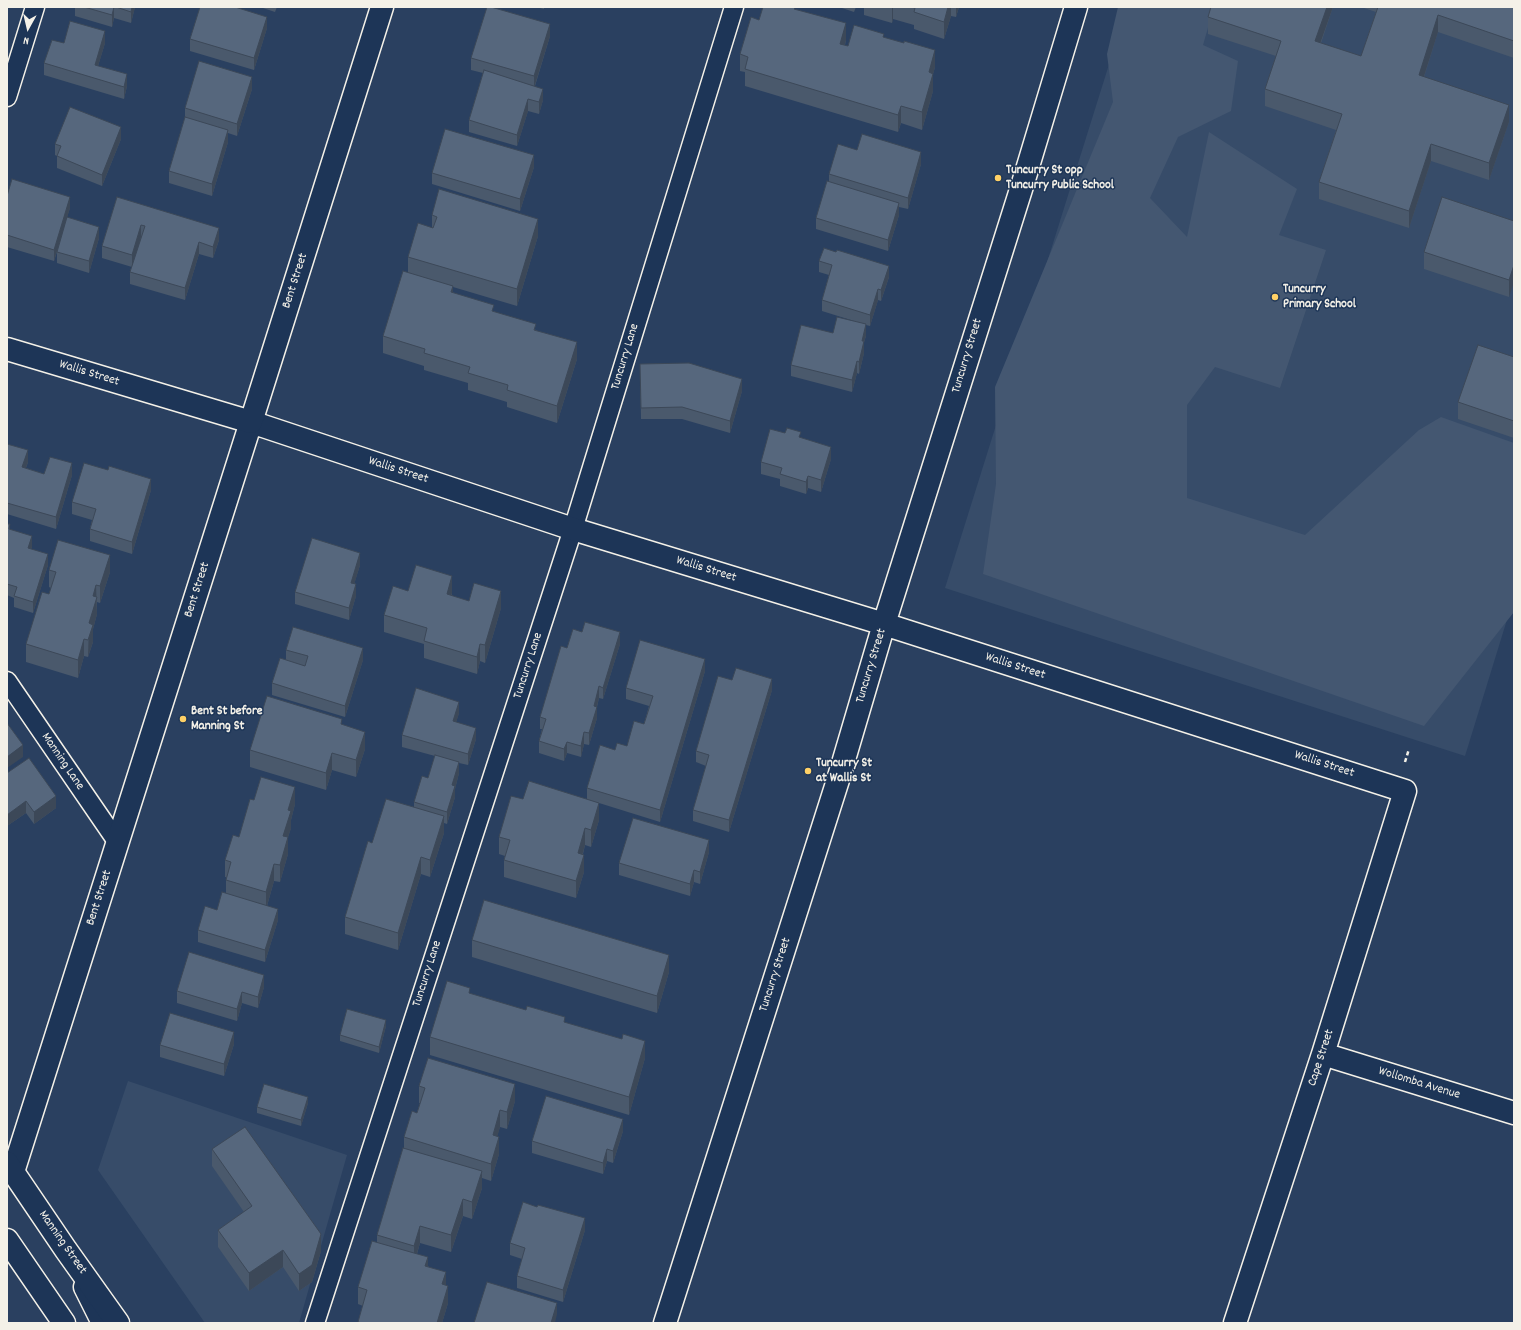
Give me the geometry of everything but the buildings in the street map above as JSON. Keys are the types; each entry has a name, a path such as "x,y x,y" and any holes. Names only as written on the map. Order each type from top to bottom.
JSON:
{"street":[{"name":"Bent Street","path":"10,1167 118,843 382,7"},
{"name":"Tuncurry Street","path":"665,1323 838,780 884,624 1076,7"},
{"name":"Wallis Street","path":"7,349 251,422 573,529 884,624 1405,791"},
{"name":"Cape Street","path":"1235,1323 1323,1054 1405,791"},
{"name":"Wollomba Avenue","path":"1323,1054 1514,1113"},
{"name":"Manning Street","path":"10,1167 66,1250 118,1323"},
{"path":"7,1240 64,1323"},
{"path":"66,1250 103,1323"}],"lane":[{"path":"7,97 36,7"},
{"name":"Tuncurry Lane","path":"315,1323 573,529 734,7"},
{"name":"Manning Lane","path":"7,681 118,843"}],"shaded area":[{"path":"1118,7 1214,7 1203,45 1238,61 1231,111 1178,137 1150,198 1187,237 1209,132 1297,189 1279,235 1326,250 1280,388 1215,367 1187,405 1187,498 1305,535 1419,430 1441,417 1514,443 1514,612 1424,726 983,574 996,484 995,387 1113,102 1107,54"},
{"name":"Tuncurry Primary School","path":"1127,7 1514,7 1514,597 1465,756 945,588"},
{"path":"128,1081 347,1155 299,1323 205,1323 98,1170"}],"place":[{"name":"Tuncurry St opp Tuncurry Public School","path":"998,178"},
{"name":"Tuncurry Primary School","path":"1275,297"},
{"name":"Bent St before Manning St","path":"183,719"},
{"name":"Tuncurry St at Wallis St","path":"808,771"}]}
